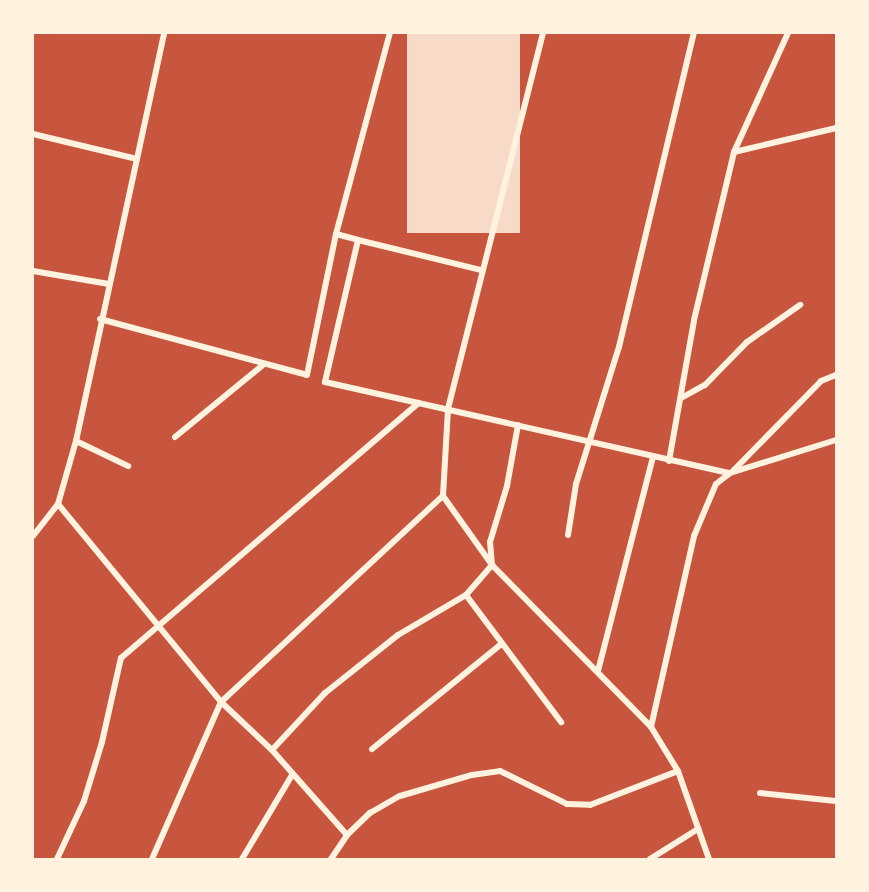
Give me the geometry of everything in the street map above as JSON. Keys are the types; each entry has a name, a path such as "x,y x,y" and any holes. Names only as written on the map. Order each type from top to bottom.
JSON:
{"street":[{"path":"33,536 58,504 76,441 100,319 164,33"},
{"path":"100,319 263,365 307,375 336,234 390,33"},
{"path":"543,33 448,409 443,496 492,565 651,727 678,771 709,859"},
{"path":"568,535 576,484 592,442 694,33"},
{"path":"669,461 683,397 694,320 734,152 788,33"},
{"path":"734,152 836,128"},
{"path":"33,134 137,159"},
{"path":"336,234 482,270"},
{"path":"358,240 325,382 730,473 836,440"},
{"path":"33,271 109,284"},
{"path":"683,397 705,385 747,342 800,305"},
{"path":"175,437 263,365"},
{"path":"651,727 702,510 716,484 730,473 821,381 836,375"},
{"path":"57,859 84,801 102,742 121,658 419,403"},
{"path":"272,750 325,693 380,650 466,595 492,565 490,542 507,486 518,425"},
{"path":"76,441 128,465"},
{"path":"598,671 653,457"},
{"path":"152,859 221,702 443,496"},
{"path":"58,504 160,624 221,702 272,750 347,836"},
{"path":"466,595 561,722"},
{"path":"372,749 501,644"},
{"path":"331,859 347,836 370,813 400,796 472,775 500,771 567,804 590,805 678,771"},
{"path":"242,859 292,775"},
{"path":"760,793 836,801"},
{"path":"650,859 698,829"}],"building":[{"path":"407,33 520,33 520,233 407,233"}]}
